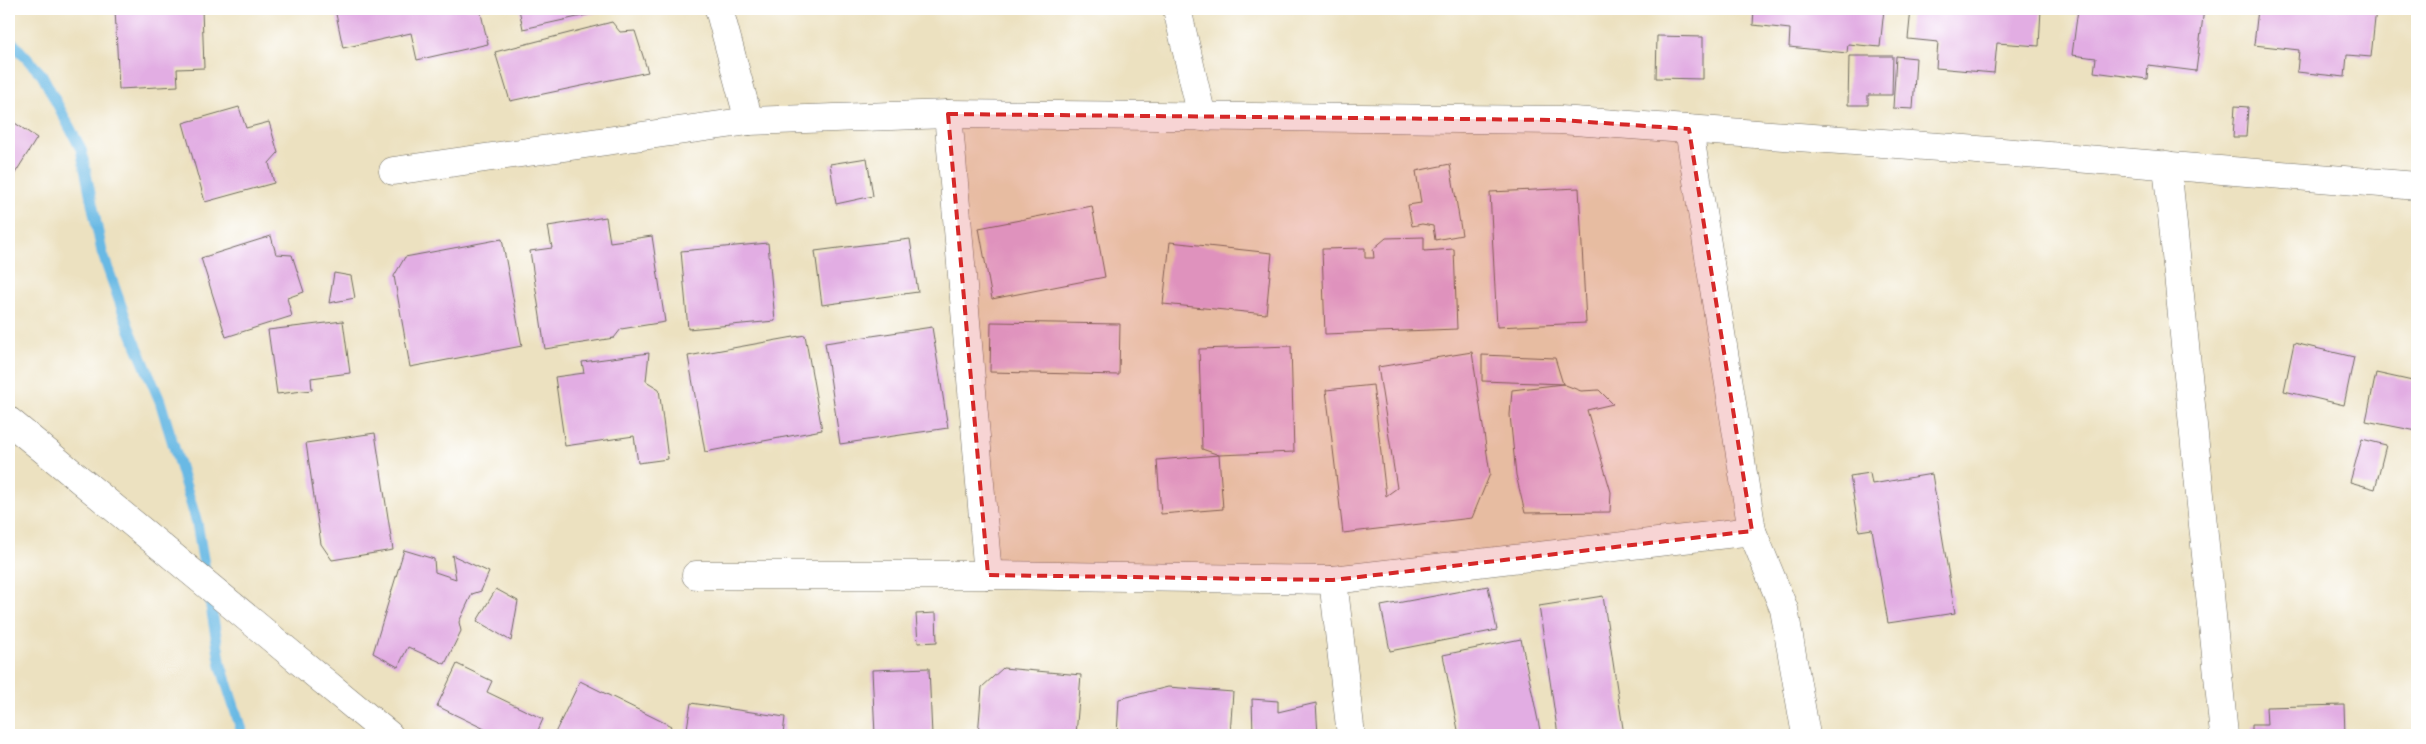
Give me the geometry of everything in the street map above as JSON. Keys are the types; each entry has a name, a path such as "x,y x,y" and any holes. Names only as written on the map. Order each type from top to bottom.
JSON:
{"street":[{"path":"719,9 749,121"},
{"path":"1177,9 1202,117"},
{"path":"948,114 988,575"},
{"path":"393,171 749,121 948,114 1560,120 2167,165 2417,186"},
{"path":"1689,130 1752,531 1784,609 1806,735"},
{"path":"2167,165 2224,735"},
{"path":"9,421 389,735"},
{"path":"696,575 988,575 1333,580 1752,531"},
{"path":"1333,580 1351,735"}],"highlighted area":[{"path":"948,114 1560,120 1689,129 1752,531 1333,580 988,575"}],"building":[{"path":"115,9 202,9 204,68 177,69 178,86 119,89"},
{"path":"335,9 480,9 488,44 417,60 411,33 343,48"},
{"path":"519,9 609,9 609,10 523,29"},
{"path":"1754,9 1884,9 1880,47 1848,44 1847,53 1789,47 1790,29 1753,25"},
{"path":"1911,9 2041,9 2039,46 1997,43 1994,73 1936,68 1938,42 1908,39"},
{"path":"2078,9 2204,9 2196,71 2148,65 2147,79 2094,72 2096,58 2072,55"},
{"path":"2258,9 2376,9 2371,57 2347,55 2345,77 2297,72 2299,50 2254,45"},
{"path":"612,22 620,32 635,31 648,72 510,101 495,52"},
{"path":"1657,36 1703,37 1703,79 1656,78"},
{"path":"1849,56 1893,56 1892,95 1868,95 1868,105 1848,105"},
{"path":"1896,56 1916,58 1913,109 1893,108"},
{"path":"2235,106 2248,107 2246,137 2233,137"},
{"path":"239,107 246,128 269,122 278,153 269,163 274,183 205,202 183,123"},
{"path":"9,119 37,138 9,183"},
{"path":"867,158 873,196 836,204 830,164"},
{"path":"1450,164 1462,235 1435,240 1433,226 1422,224 1412,226 1408,205 1421,203 1416,171"},
{"path":"1579,188 1586,323 1497,327 1490,192"},
{"path":"1092,206 1105,277 992,299 979,228"},
{"path":"606,217 610,242 652,236 665,322 621,329 614,338 545,349 530,251 552,248 548,226"},
{"path":"271,236 276,254 292,255 304,292 287,298 292,316 226,337 201,258"},
{"path":"1424,237 1424,251 1454,249 1457,329 1325,334 1322,249 1365,248 1365,258 1374,258 1373,249 1386,238"},
{"path":"502,239 522,346 410,367 394,276 405,257"},
{"path":"910,239 918,292 822,305 815,251"},
{"path":"1170,242 1272,253 1266,314 1163,304"},
{"path":"768,243 775,321 688,329 681,251"},
{"path":"334,273 351,276 355,298 329,303"},
{"path":"343,321 350,373 311,378 312,390 277,394 268,330"},
{"path":"991,322 1120,324 1119,375 990,372"},
{"path":"932,327 948,428 840,444 825,343"},
{"path":"805,335 822,430 705,452 688,356"},
{"path":"2294,343 2354,357 2344,405 2284,391"},
{"path":"1291,346 1294,452 1219,455 1202,449 1199,349"},
{"path":"1472,352 1490,474 1472,518 1343,533 1326,390 1373,385 1386,496 1397,488 1378,367"},
{"path":"649,353 646,381 659,389 668,459 638,463 634,436 565,446 555,377 584,373 582,362"},
{"path":"1482,355 1555,358 1563,384 1482,381"},
{"path":"2376,373 2417,382 2417,431 2366,421"},
{"path":"1563,384 1581,391 1599,390 1613,404 1587,410 1611,492 1610,512 1525,513 1516,475 1510,415 1512,390"},
{"path":"375,433 393,550 332,560 321,544 306,443"},
{"path":"2362,439 2386,445 2375,489 2350,482"},
{"path":"1219,455 1223,509 1161,514 1157,460"},
{"path":"1870,473 1872,484 1932,474 1955,613 1888,623 1872,529 1859,531 1850,476"},
{"path":"404,550 434,559 435,572 456,579 452,555 489,572 481,591 472,594 459,622 461,631 445,664 408,647 398,667 373,653"},
{"path":"1488,586 1497,630 1390,651 1381,606"},
{"path":"496,589 518,601 511,641 477,621"},
{"path":"1603,596 1624,735 1558,735 1539,606"},
{"path":"936,613 937,642 918,643 916,614"},
{"path":"1521,639 1541,735 1459,735 1443,655"},
{"path":"457,664 492,681 487,692 543,719 536,735 497,735 437,706"},
{"path":"929,668 932,735 875,735 872,670"},
{"path":"1003,668 1081,675 1076,735 978,735 982,687"},
{"path":"580,681 671,726 667,735 554,735"},
{"path":"1168,687 1233,692 1230,735 1117,735 1119,699"},
{"path":"1252,699 1278,701 1278,712 1316,703 1318,735 1253,735"},
{"path":"691,703 785,717 783,735 686,735"},
{"path":"2344,705 2345,735 2252,735 2252,725 2267,725 2266,707"}],"waterway":[{"path":"9,39 42,75 81,149 102,252 129,328 160,401 197,523 221,666 243,735"}]}
